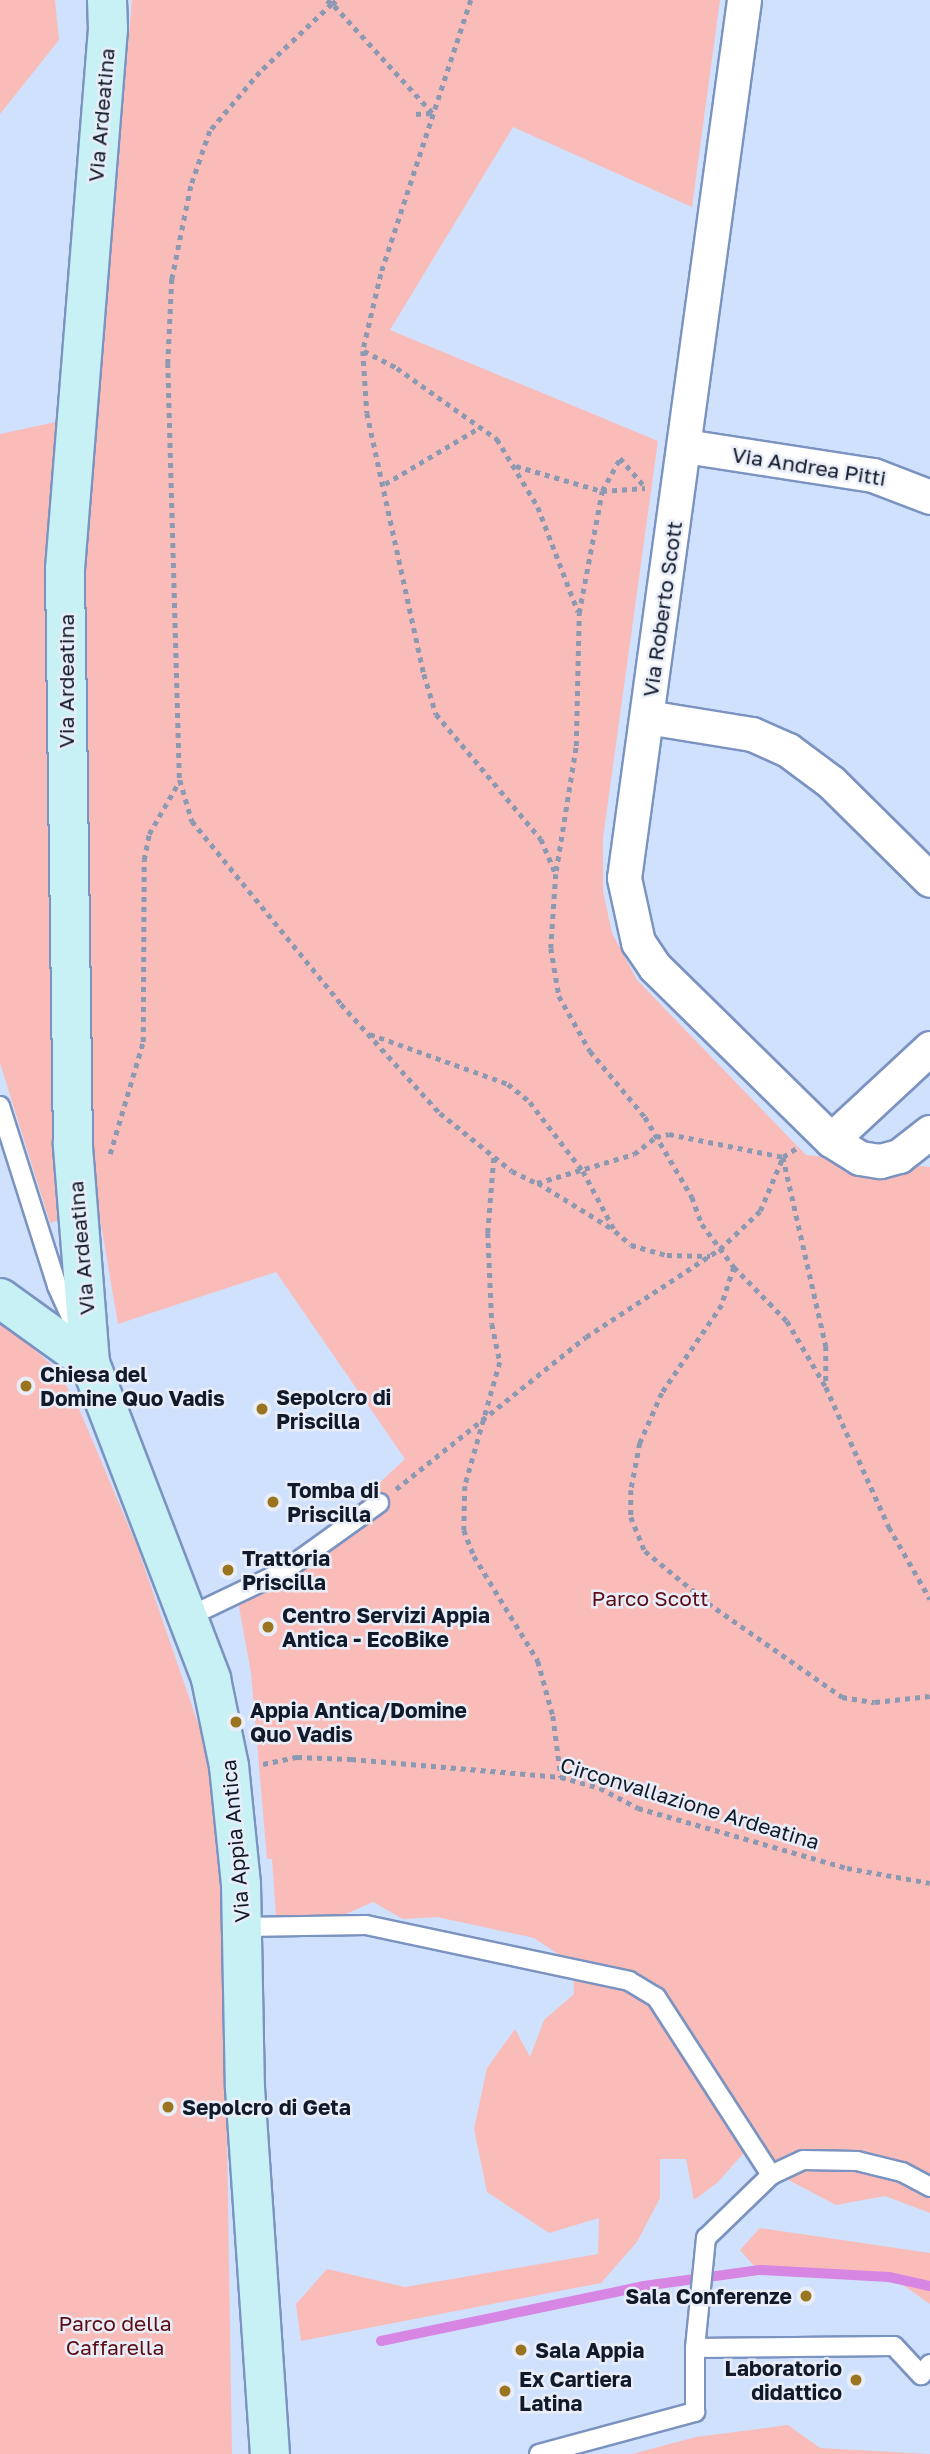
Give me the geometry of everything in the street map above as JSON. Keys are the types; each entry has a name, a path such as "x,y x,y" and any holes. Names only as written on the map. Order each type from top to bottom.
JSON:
{"street":[{"name":"Via Ardeatina","path":"90,1363 73,1145 65,569 108,29 107,0"},
{"name":"Via Roberto Scott","path":"744,0 624,878 638,942 655,967 831,1140 860,1158 880,1161 899,1156 929,1134"},
{"name":"Via Andrea Pitti","path":"685,446 873,475 930,497"},
{"path":"647,718 752,734 788,750 831,782 930,880"},
{"path":"831,1140 930,1048"},
{"path":"0,1298 90,1363"},
{"name":"Via Appia Antica","path":"90,1363 211,1679 229,1766 243,1927 245,2088 270,2454"}],"lane":[{"path":"0,1106 57,1286 90,1363"},
{"path":"188,1617 284,1571 379,1503"},
{"path":"243,1927 366,1925 629,1981 656,1997 771,2175"},
{"path":"539,2454 695,2412 695,2348 706,2238 771,2175 803,2160 857,2161 902,2172 930,2187"},
{"path":"695,2348 894,2346 921,2375 930,2364"}],"path":[{"path":"337,0 329,2 260,72 210,131 191,186 172,279 168,363 180,780 192,821 367,1032 440,1113 494,1157 644,1250 711,1256"},
{"path":"471,0 381,274 363,351 367,413 436,714 541,839 556,874"},
{"path":"329,2 432,113"},
{"path":"416,114 432,113"},
{"path":"363,351 397,368 498,439 516,466 551,539 579,613"},
{"path":"385,484 479,428"},
{"path":"516,466 602,491 645,488 620,458 602,491 579,613 576,746 556,874 551,948 559,996 590,1051 645,1117 720,1249 787,1321 826,1387 889,1527 930,1599"},
{"path":"110,1165 114,1134 126,1109 143,1042 144,860 149,834 180,780"},
{"path":"367,1032 508,1084 530,1102 583,1171 615,1231"},
{"path":"537,1183 634,1154 656,1137 669,1134 783,1157"},
{"path":"494,1157 488,1233 492,1324 500,1363 465,1486 464,1530 474,1556 538,1661 553,1716 561,1777"},
{"path":"379,1503 586,1337 720,1249 760,1210 783,1157"},
{"path":"783,1157 826,1346 826,1387"},
{"path":"734,1267 722,1305 662,1393 640,1443 631,1490 631,1517 645,1550 708,1603 842,1697 875,1702 930,1696"},
{"name":"Circonvallazione Ardeatina","path":"229,1766 297,1757 561,1777 600,1788 638,1808 847,1868 930,1882"}],"green space":[{"path":"0,0 55,0 59,40 0,114"},
{"name":"Parco Scott","path":"132,0 720,0 692,207 513,127 390,330 658,441 603,838 603,891 612,933 637,980 806,1155 930,1167 930,2213 885,2196 836,2205 779,2175 760,2135 717,2183 694,2200 686,2159 660,2159 660,2198 637,2242 601,2283 301,2341 296,2304 327,2269 405,2287 598,2254 599,2218 549,2233 487,2192 474,2129 487,2068 515,2029 530,2057 544,2020 574,1994 573,1964 534,1938 437,1917 403,1919 373,1902 326,1923 276,1916 272,1859 267,1859 251,1673 236,1590 340,1520 405,1459 276,1272 118,1324 87,1142 82,574"},
{"path":"65,420 54,653 50,922 64,1218 50,1223 0,1063 0,434"},
{"name":"Parco della Caffarella","path":"0,1318 58,1371 80,1411 137,1546 213,1767 223,1887 232,2454 0,2454"},
{"path":"760,2228 930,2253 930,2304 893,2278 761,2274 740,2250"},
{"path":"788,2425 820,2448 929,2454 632,2454 696,2437"}],"waterway":[{"path":"381,2341 644,2286 760,2270 889,2277 930,2286"}],"place":[{"name":"Chiesa del Domine Quo Vadis","path":"26,1386"},
{"name":"Sepolcro di Priscilla","path":"262,1409"},
{"name":"Tomba di Priscilla","path":"273,1502"},
{"name":"Trattoria Priscilla","path":"228,1570"},
{"name":"Centro Servizi Appia Antica - EcoBike","path":"268,1627"},
{"name":"Appia Antica/Domine Quo Vadis","path":"236,1722"},
{"name":"Sepolcro di Geta","path":"168,2107"},
{"name":"Sala Conferenze","path":"806,2296"},
{"name":"Sala Appia","path":"521,2350"},
{"name":"Laboratorio didattico","path":"856,2380"},
{"name":"Ex Cartiera Latina","path":"505,2391"}]}
